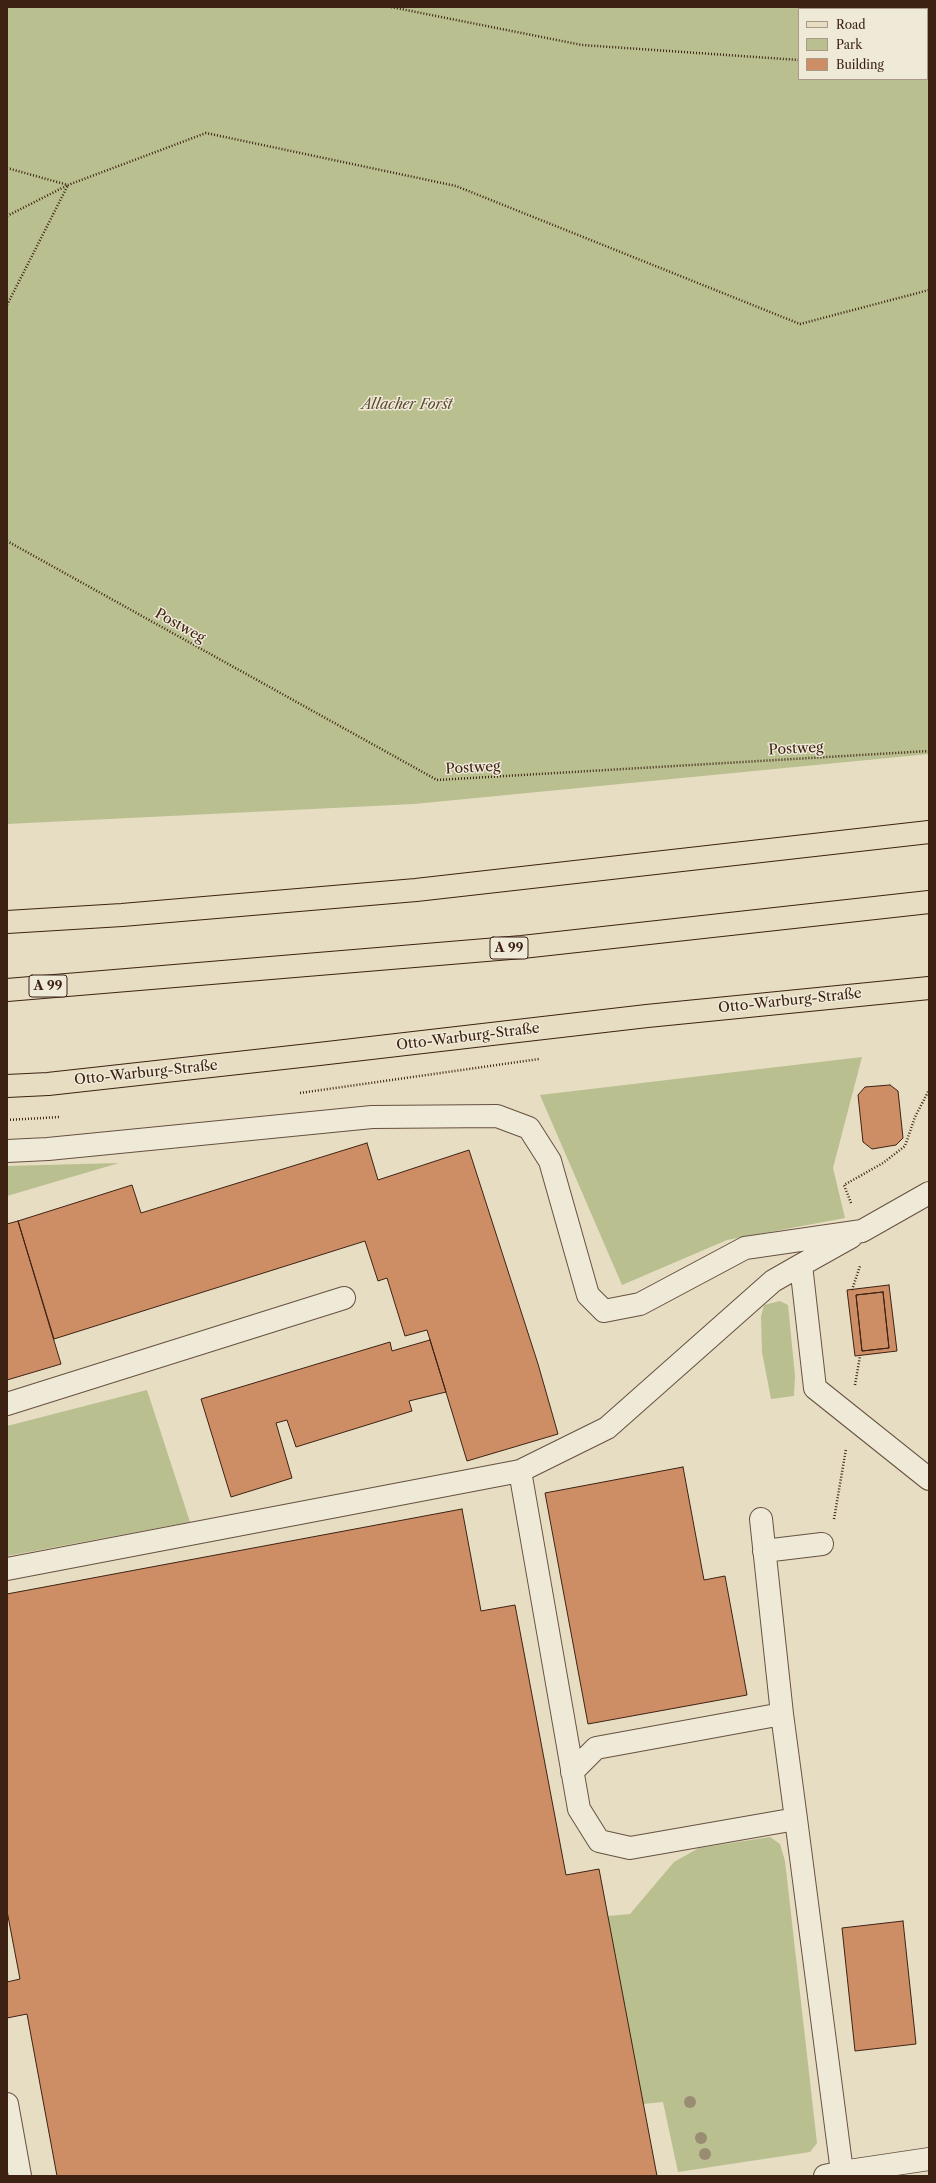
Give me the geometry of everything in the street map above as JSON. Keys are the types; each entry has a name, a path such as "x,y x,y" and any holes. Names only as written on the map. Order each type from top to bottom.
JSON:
{"main road":[{"path":"7,922 122,915 416,890 929,832"},
{"name":"A 99","path":"7,990 522,947 929,902"},
{"name":"Otto-Warburg-Straße","path":"7,1086 48,1084 647,1016 929,988"}],"lane":[{"path":"7,1151 48,1149 372,1117 496,1116 529,1128 550,1161 588,1295 604,1311 640,1304 744,1248 862,1231"},
{"path":"909,1204 929,1176"},
{"path":"7,1569 520,1471 608,1428 773,1282 929,1193"},
{"path":"801,1265 816,1388 850,1418 929,1479"},
{"path":"7,1404 344,1298"},
{"path":"520,1471 579,1809 600,1840 630,1848 796,1819"},
{"path":"760,1519 782,1714 796,1819 833,2174 929,2158"},
{"path":"764,1551 822,1544"},
{"path":"572,1772 596,1748 782,1714"},
{"path":"7,2104 20,2176"}],"path":[{"path":"391,7 582,45 798,60"},
{"path":"7,216 68,185 206,133 456,186 800,324 929,290"},
{"path":"7,168 68,185"},
{"path":"7,305 68,185"},
{"name":"Postweg","path":"7,541 437,780 929,751"},
{"path":"295,1094 543,1059"},
{"path":"844,1185 884,1163 905,1146 915,1117 929,1090"},
{"path":"7,1120 62,1117"},
{"path":"822,1544 832,1534 860,1356"}],"green space":[{"name":"Allacher Forst","path":"7,7 929,7 929,754 414,804 7,824"},
{"path":"862,1057 833,1168 845,1218 727,1240 622,1285 540,1095"},
{"path":"119,1163 7,1196 7,1166"},
{"path":"780,1301 788,1305 795,1376 794,1396 771,1399 762,1352 761,1317 764,1305"},
{"path":"147,1390 190,1522 7,1556 7,1426"},
{"path":"770,1837 780,1844 785,1861 817,2143 810,2152 678,2172 663,2102 643,2104 608,1916 630,1914 674,1862 699,1848"}],"building":[{"path":"890,1085 898,1091 903,1138 896,1145 872,1149 863,1142 858,1095 865,1087"},
{"path":"367,1143 378,1180 469,1150 538,1364 558,1434 467,1461 427,1330 405,1336 387,1278 378,1281 365,1241 54,1339 18,1221 132,1185 141,1213"},
{"path":"18,1221 61,1364 7,1380 7,1224"},
{"path":"889,1285 897,1351 855,1356 847,1290","holes":["883,1292 889,1348 862,1351 856,1295"]},
{"path":"883,1292 889,1348 862,1351 856,1295"},
{"path":"430,1340 446,1392 409,1401 412,1411 296,1447 287,1420 276,1423 292,1478 231,1497 201,1399 390,1342 392,1351"},
{"path":"683,1467 704,1580 725,1576 747,1695 588,1724 545,1493"},
{"path":"462,1509 481,1611 515,1605 566,1875 599,1869 657,2176 57,2176 27,2014 7,2018 7,1982 20,1979 7,1911 7,1594"},
{"path":"903,1921 916,2044 855,2051 842,1928"}]}
